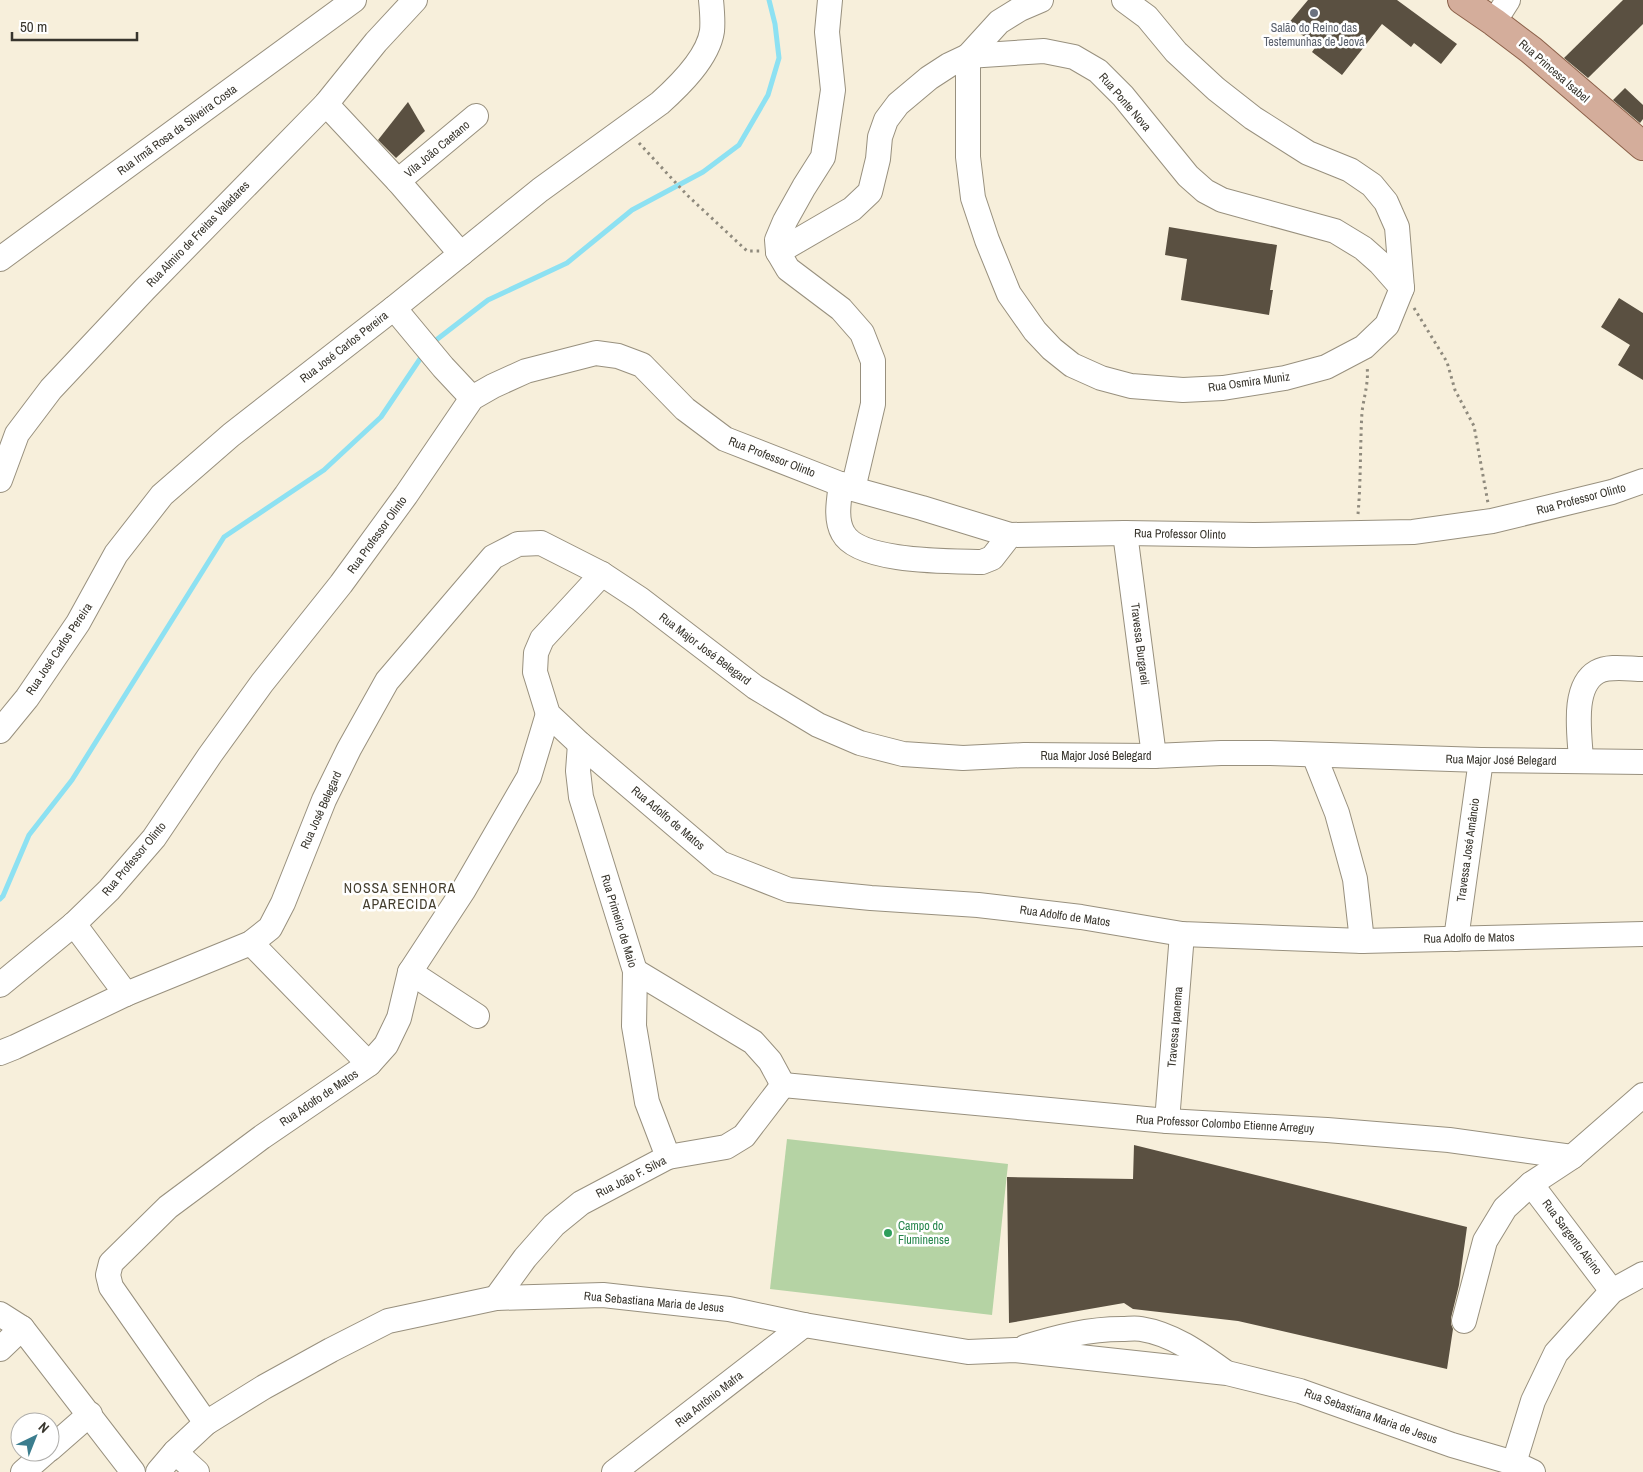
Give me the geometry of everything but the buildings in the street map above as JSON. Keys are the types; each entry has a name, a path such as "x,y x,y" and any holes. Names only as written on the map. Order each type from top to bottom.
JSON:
{"main road":[{"name":"Rua Princesa Isabel","path":"1462,0 1501,11 1531,50 1640,136"}],"street":[{"name":"Rua Irmã Rosa da Silveira Costa","path":"0,259 354,0"},
{"name":"Rua Almiro de Freitas Valadares","path":"0,480 17,434 51,389 144,290 326,104 376,42 415,0"},
{"name":"Rua José Carlos Pereira","path":"0,731 27,698 78,623 116,554 162,495 231,435 394,308 540,190 660,103 677,88 700,59 712,32 711,0"},
{"path":"830,0 827,32 833,90 823,157 785,221 777,240 778,252 788,269 841,309 862,333 873,361 873,404 847,486 838,522 843,535 865,551 903,558 982,562 992,558 1010,535"},
{"path":"968,56 999,22 1020,9 1041,0"},
{"name":"Rua Osmira Muniz","path":"968,56 968,157 973,198 984,232 1009,294 1035,331 1052,349 1072,365 1101,378 1130,386 1183,390 1223,388 1285,378 1326,367 1364,347 1387,325 1402,288 1397,227 1386,202 1372,185 1350,170 1308,153 1253,118 1176,52 1147,17 1124,0"},
{"name":"Rua Ponte Nova","path":"778,252 852,209 870,192 878,159 880,137 886,120 898,104 929,78 968,56 1044,51 1074,57 1098,71 1188,176 1205,191 1222,200 1335,231 1363,248 1380,263 1402,288"},
{"path":"326,104 398,181 461,254"},
{"name":"Vila João Caetano","path":"398,181 476,116"},
{"path":"394,308 443,367 472,398"},
{"name":"Rua Professor Olinto","path":"0,985 74,924 109,890 154,838 210,755 262,683 341,584 406,495 472,398 526,371 596,353 618,356 642,365 685,408 725,439 847,486 1010,535 1125,532 1254,535 1413,532 1492,521 1612,492 1643,482"},
{"name":"Travessa Burgareli","path":"1125,532 1154,756"},
{"name":"Rua José Belegard","path":"0,1052 15,1047 126,994 251,944 270,928 283,903 324,800 349,749 388,682 494,557 518,544 541,543 602,574"},
{"name":"Rua Major José Belegard","path":"602,574 640,599 755,687 818,724 860,743 903,754 963,758 1024,755 1154,756 1222,753 1643,762"},
{"name":"Rua Adolfo de Matos","path":"602,574 542,639 536,653 535,672 548,714 580,744 720,862 789,890 978,905 1081,917 1182,934 1362,941 1643,934"},
{"path":"1581,760 1579,714 1582,690 1588,680 1596,672 1608,669 1643,669"},
{"name":"Rua Adolfo de Matos","path":"206,1423 111,1286 108,1275 111,1263 168,1207 262,1137 369,1064 386,1045 398,1018 410,972 463,891 529,778 548,714"},
{"name":"Rua Primeiro de Maio","path":"580,744 578,771 581,797 635,971 634,1026 647,1102 668,1158"},
{"path":"1314,755 1337,813 1355,879 1362,941"},
{"name":"Travessa José Amâncio","path":"1456,939 1481,760"},
{"path":"74,924 126,994"},
{"name":"Travessa Ipanema","path":"1167,1121 1182,934"},
{"path":"251,944 369,1064"},
{"path":"635,971 753,1042 770,1062 783,1085"},
{"path":"410,972 477,1016"},
{"name":"Rua Professor Colombo Etienne Arreguy","path":"783,1085 1167,1121 1327,1130 1449,1140 1572,1156"},
{"name":"Rua João F. Silva","path":"496,1298 530,1251 554,1226 581,1203 668,1158 726,1147 744,1136 783,1085"},
{"path":"1464,1321 1485,1241 1505,1208 1531,1184 1572,1156 1643,1095"},
{"name":"Rua Sargento Alcino","path":"1531,1184 1612,1291"},
{"path":"1523,1468 1533,1400 1556,1353 1612,1291 1643,1274"},
{"name":"Rua Sebastiana Maria de Jesus","path":"158,1472 175,1452 206,1423 281,1378 388,1321 496,1298 556,1296 612,1296 729,1309 804,1325 968,1352 1015,1350 1227,1373 1300,1391 1523,1468"},
{"path":"0,1314 22,1328 133,1472"},
{"name":"Rua Antônio Mafra","path":"614,1472 804,1325"},
{"path":"0,1350 22,1328"},
{"name":"Rua Sebastiana Maria de Jesus","path":"1015,1350 1063,1336 1100,1329 1141,1329 1172,1339 1197,1351 1227,1373"},
{"path":"60,1440 90,1414"},
{"path":"175,1452 197,1472"},
{"path":"23,1472 34,1462"}],"path":[{"path":"626,128 670,177 747,251 778,252"},
{"path":"1402,288 1446,362 1455,390 1474,426 1492,521"},
{"path":"1356,534 1361,484 1362,411 1368,378 1364,347"}],"green space":[{"name":"Campo do Fluminense","path":"787,1139 1008,1164 992,1315 770,1289"}],"waterway":[{"path":"431,344 488,300 567,263 632,210 703,172 739,145 768,95 779,58 775,24 769,0"},
{"path":"0,899 29,835 72,780 224,537 324,470 381,417 424,353"}],"place":[{"name":"Salão do Reino das Testemunhas de Jeová","path":"1314,13"},
{"name":"Campo do Fluminense","path":"888,1233"}],"district":[{"name":"NOSSA SENHORA APARECIDA","path":"400,896"}]}
